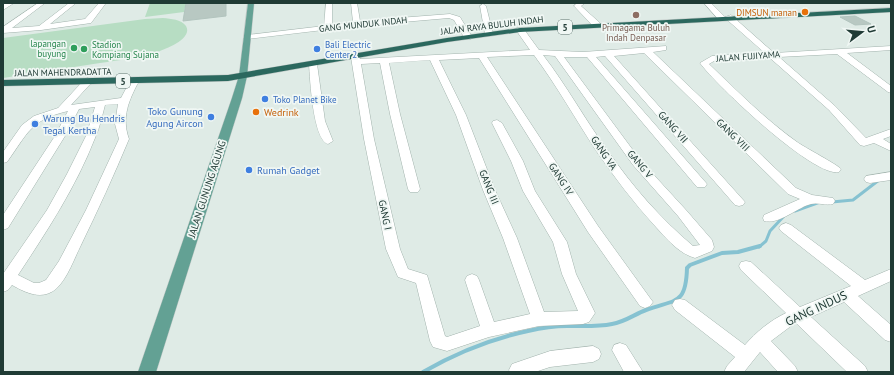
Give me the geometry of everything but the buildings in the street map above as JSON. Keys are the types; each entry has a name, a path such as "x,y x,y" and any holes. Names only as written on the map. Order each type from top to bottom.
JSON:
{"highway":[{"name":"JALAN RAYA BULUH INDAH","path":"243,76 313,64 355,59 468,37 520,30 725,17 891,10"},
{"name":"JALAN MAHENDRADATTA","path":"3,84 134,81 243,76"}],"main road":[{"name":"JALAN GUNUNG AGUNG","path":"147,372 237,98 243,76 251,3"}],"street":[{"path":"3,8 11,3"},
{"path":"3,31 42,3"},
{"path":"40,28 73,3"},
{"path":"3,31 86,22 103,3"},
{"path":"328,27 329,3"},
{"path":"354,3 357,24"},
{"path":"582,3 577,6 597,25"},
{"path":"707,3 772,54 832,108 864,143 891,132"},
{"path":"483,6 489,34"},
{"name":"GANG MUNDUK INDAH","path":"247,37 328,27 450,16 457,19 468,37"},
{"name":"GANG VA","path":"520,30 547,66 602,151 631,190 683,246"},
{"path":"355,59 384,60 536,52 558,55 589,54 663,48"},
{"name":"JALAN FUJIYAMA","path":"835,169 815,159 766,124 704,63 712,59 772,54 891,48"},
{"name":"GANG VIII","path":"646,50 792,191 810,199 829,201"},
{"path":"839,51 891,90"},
{"name":"GANG VII","path":"606,53 739,202"},
{"name":"GANG IV","path":"481,54 593,229 645,302"},
{"path":"589,54 700,184"},
{"name":"GANG V","path":"558,55 637,163 682,213 708,246 695,253 683,246"},
{"name":"GANG III","path":"433,57 461,115 489,190 510,238 539,319"},
{"name":"GANG I","path":"355,59 369,139 393,249 404,273 422,279 439,342 447,344 490,330"},
{"path":"384,60 395,114 414,189"},
{"path":"313,64 320,121 328,141"},
{"path":"60,111 88,81"},
{"path":"101,103 92,134 83,155 57,202 6,281 32,289 41,289 51,284 64,265 92,210 124,139 119,128 120,115 124,100 134,81"},
{"path":"3,160 27,125 39,116 101,103 124,100"},
{"path":"3,225 60,136 75,108"},
{"path":"472,280 490,330 539,319 583,316 587,313 587,310 569,274 560,242 529,191 517,161 497,123"},
{"path":"875,139 891,148"},
{"path":"870,179 891,176"},
{"path":"769,218 794,208 810,199"},
{"path":"786,228 862,286"},
{"path":"746,266 859,372"},
{"name":"GANG INDUS","path":"739,367 760,340 785,321 846,295 862,286 891,275"},
{"path":"846,295 891,334"},
{"path":"680,305 739,367"},
{"path":"760,340 789,372"},
{"path":"620,350 634,372"},
{"path":"519,372 518,370 550,359 593,354"}],"green space":[{"path":"150,3 186,3 184,12 145,17"},
{"name":"Stadion Kompiang Sujana","path":"163,18 181,22 186,26 187,30 186,35 179,42 160,51 130,58 3,78 3,38 145,19"}],"waterway":[{"path":"832,202 853,200 879,180"},
{"path":"795,211 820,202"},
{"path":"759,247 766,241 770,231 785,215"},
{"path":"423,372 474,347 514,334 552,327 601,326 621,322 646,310 677,299 684,289 687,268 690,265 722,253 738,252 760,246"}],"place":[{"name":"DIMSUN manan","path":"805,12"},
{"name":"Primagama Buluh Indah Denpasar","path":"636,15"},
{"name":"lapangan buyung","path":"74,48"},
{"name":"Stadion Kompiang Sujana","path":"84,49"},
{"name":"Bali Electric Center 2","path":"317,49"},
{"name":"Toko Planet Bike","path":"265,99"},
{"name":"Wedrink","path":"256,112"},
{"name":"Toko Gunung Agung Aircon","path":"211,117"},
{"name":"Warung Bu Hendris Tegal Kertha","path":"35,124"},
{"name":"Rumah Gadget","path":"249,170"}]}
